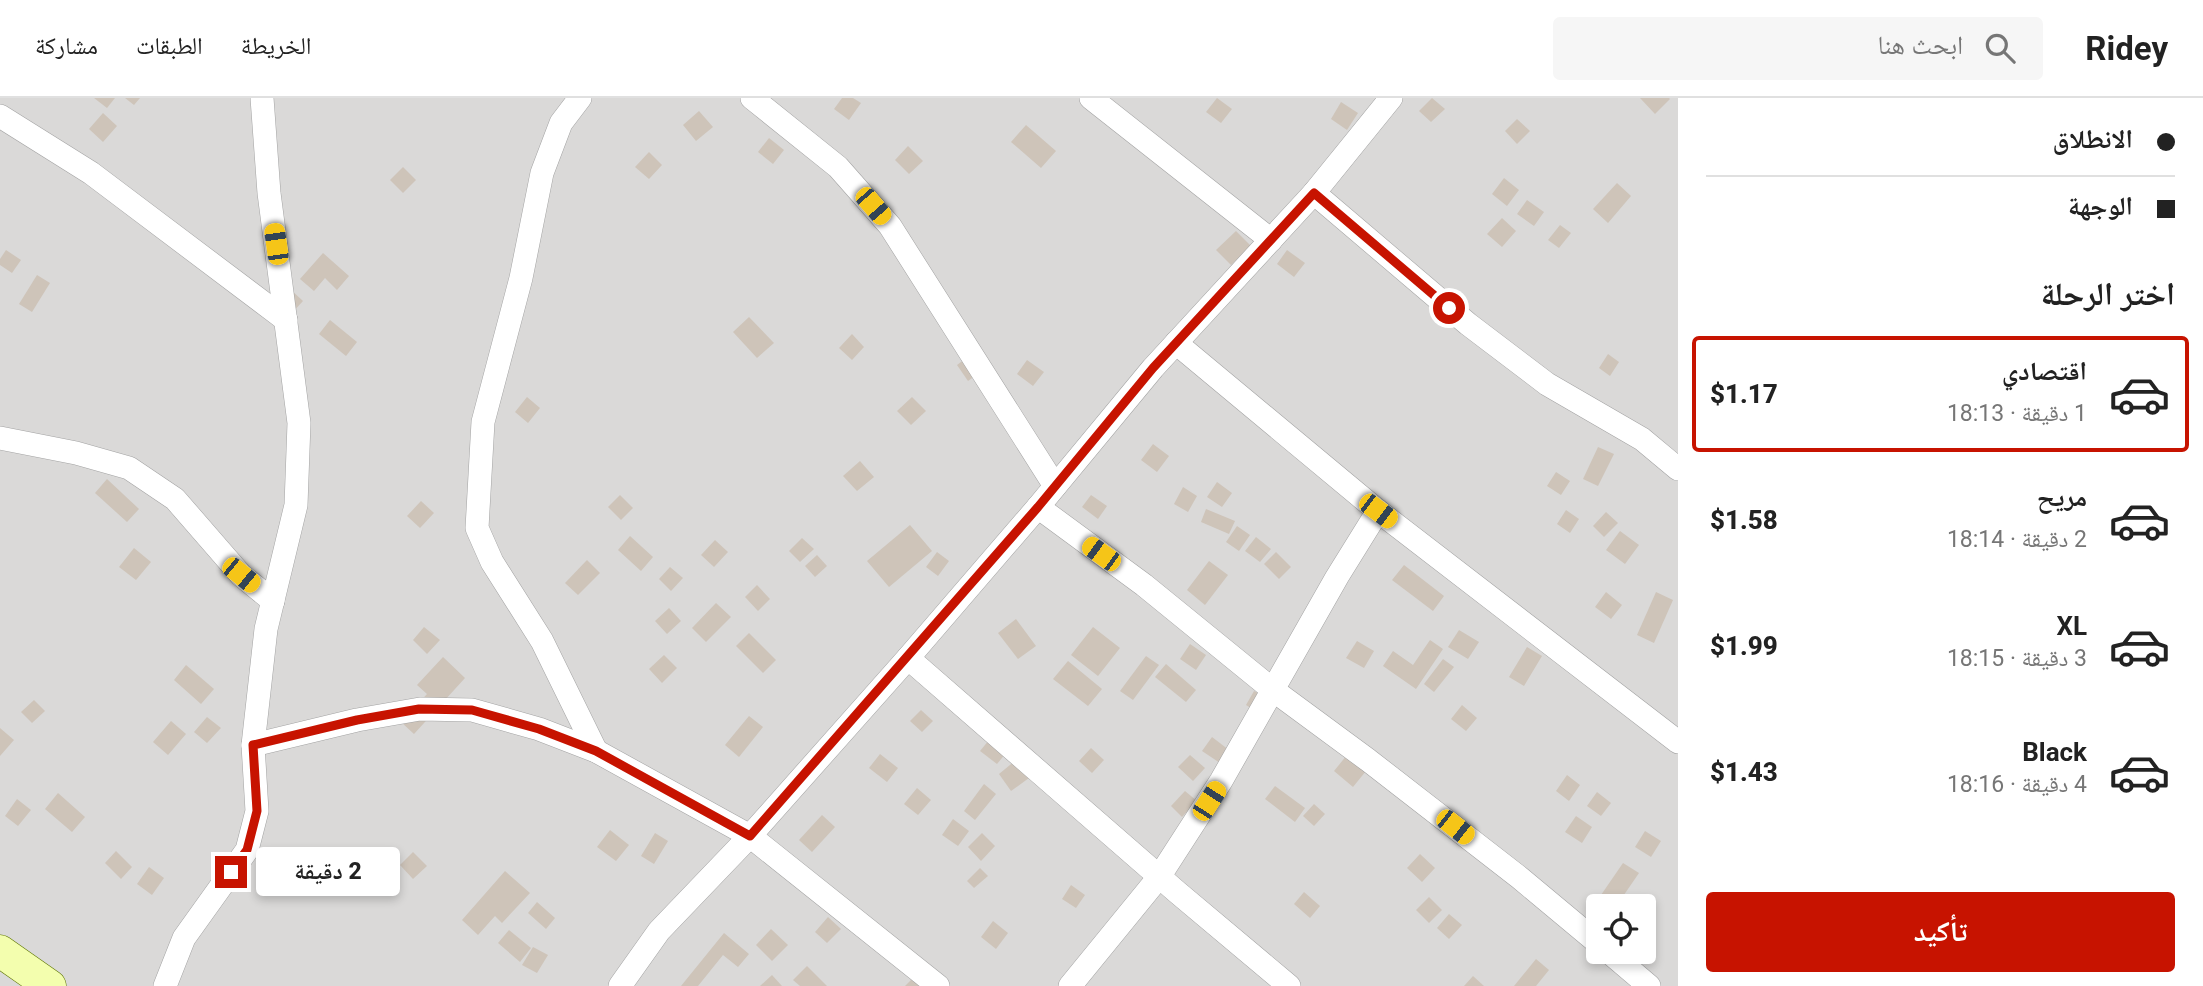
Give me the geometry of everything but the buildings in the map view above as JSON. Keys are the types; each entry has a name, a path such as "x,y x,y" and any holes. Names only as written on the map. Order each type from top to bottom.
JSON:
{"street":[{"path":"165,986 184,938 247,850 257,811 253,745 266,629 296,505 299,423 269,193 262,98"},
{"path":"580,98 561,123 542,173 521,278 483,422 477,528 492,562 542,641 596,751"},
{"path":"752,98 838,167 890,226 1055,486"},
{"path":"1091,98 1270,240"},
{"path":"620,986 659,931 750,836 908,658 1153,368 1314,193 1391,98"},
{"path":"0,116 90,173 286,320"},
{"path":"1314,193 1478,332 1547,384 1642,439 1678,469"},
{"path":"1175,343 1378,511 1678,742"},
{"path":"0,438 76,453 129,468 175,499 241,575 273,601"},
{"path":"1038,507 1144,585 1273,690 1498,861 1586,933"},
{"path":"1070,986 1159,877 1221,781 1337,577 1378,511"},
{"path":"908,658 1159,877 1289,986"},
{"path":"253,745 357,720 419,709 472,710 539,729 596,751 750,836 939,986"},
{"path":"0,951 50,986"},
{"path":"1623,964 1649,986"}],"shaded area":[{"path":"0,98 1678,98 1678,986 0,986"}],"route":[{"path":"231,872 247,850 257,811 253,745 357,720 419,709 472,710 539,729 596,751 750,836 908,658 1153,368 1314,193 1449,308"}]}
